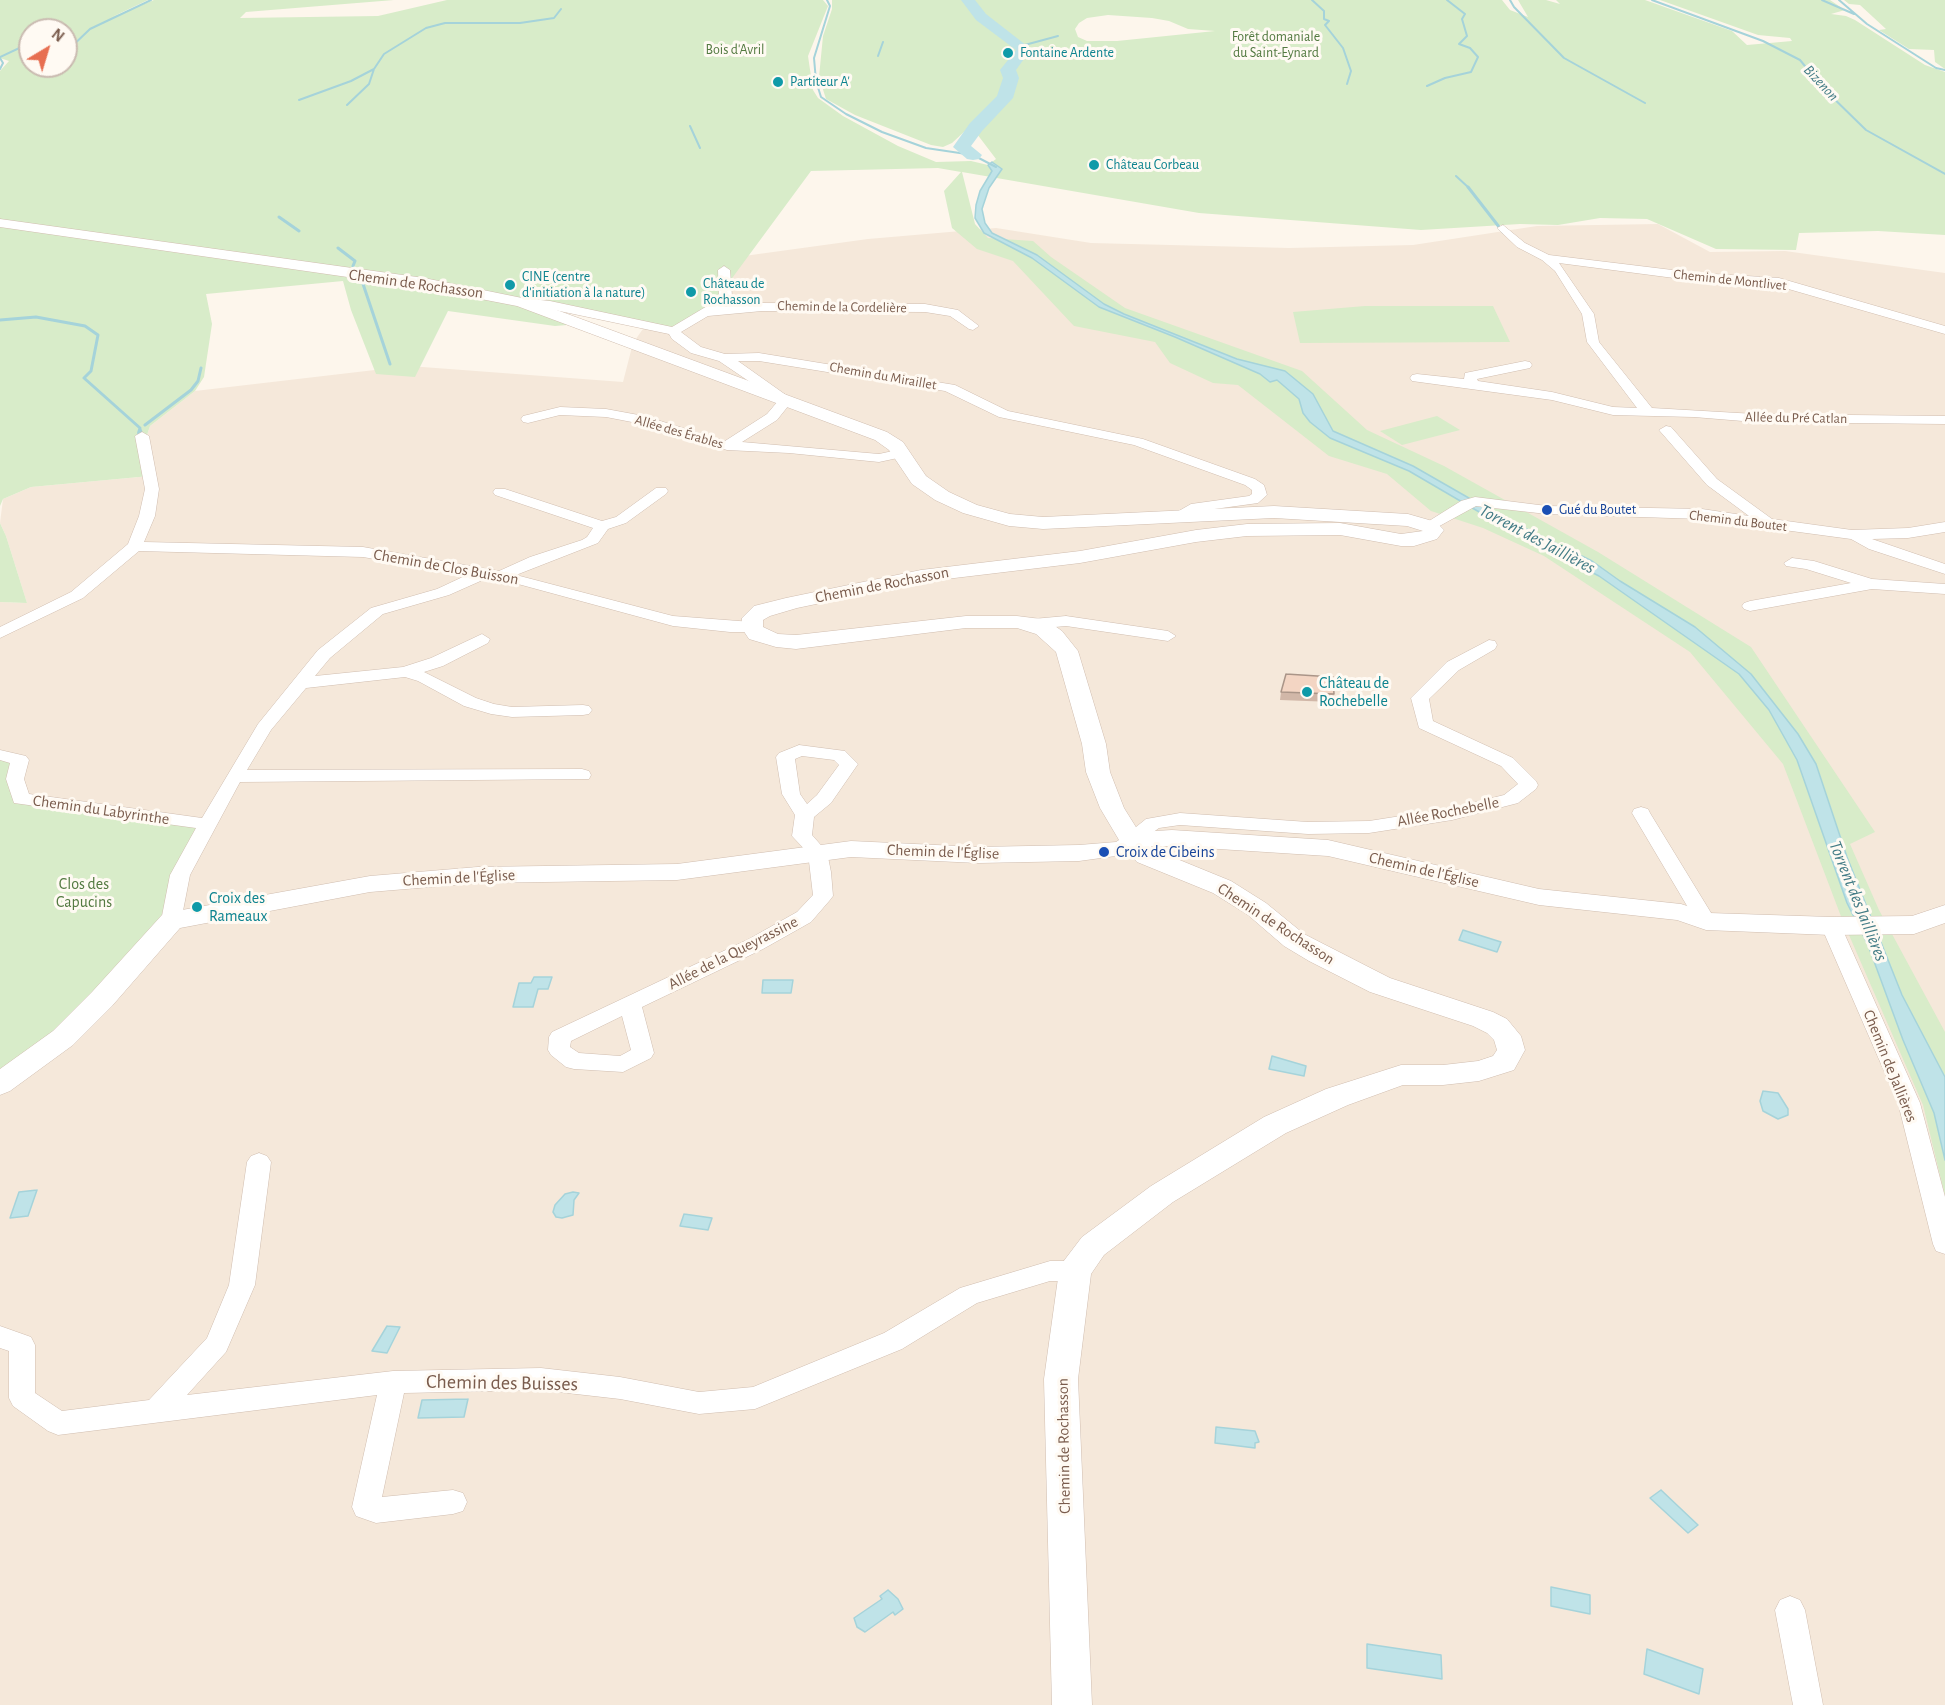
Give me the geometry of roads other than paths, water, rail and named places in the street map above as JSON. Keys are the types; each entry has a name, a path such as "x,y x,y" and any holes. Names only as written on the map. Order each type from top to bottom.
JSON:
{"street":[{"name":"Chemin de Rochasson","path":"0,223 435,285 521,302 881,436 902,453 918,480 942,496 970,509 1009,520 1043,523 1274,512 1391,518 1429,526 1434,530 1431,535 1414,540 1401,540 1340,528 1247,530 1196,536 1080,557 956,571 793,602 762,611 753,618 752,627 757,634 776,640 796,642 966,622 1033,624 1054,636 1067,651 1094,744 1098,772 1112,808 1132,841 1146,856 1222,887 1257,909 1294,940 1319,955 1380,985 1497,1026 1507,1036 1511,1050 1504,1063 1479,1071 1443,1075 1401,1075 1337,1096 1275,1125 1162,1194 1093,1246 1075,1271 1061,1379 1072,1705"},
{"path":"1503,228 1521,245 1546,258 1559,269 1588,314 1593,342 1648,412"},
{"name":"Chemin de Montlivet","path":"1546,258 1697,277 1779,282 1945,330"},
{"name":"Chemin de la Cordelière","path":"674,331 724,301 726,296 724,270"},
{"name":"Chemin du Miraillet","path":"521,302 550,305 674,331 682,341 696,350 724,358 759,357 950,388 1004,414 1130,440 1250,482 1259,488 1260,495 1253,500 1196,507 1182,515"},
{"name":"Chemin de la Cordelière","path":"708,312 762,307 925,308 954,313 973,326"},
{"path":"724,358 786,400 772,417 728,446"},
{"path":"1471,384 1470,376 1525,364"},
{"name":"Allée du Pré Catlan","path":"1417,378 1552,396 1613,411 1694,412 1755,418 1945,420"},
{"name":"Allée des Érables","path":"528,419 560,411 606,413 639,418 728,446 789,449 879,458 902,453"},
{"path":"1666,430 1712,482 1771,525"},
{"path":"0,633 77,595 135,546 147,516 152,489 142,436"},
{"path":"500,492 602,526 621,520 661,491"},
{"name":"Chemin du Boutet","path":"1429,526 1474,501 1547,510 1702,514 1852,535 1908,533 1945,527"},
{"path":"1758,514 1836,526 1903,527 1917,523"},
{"path":"501,577 536,560 593,540 602,526"},
{"path":"1852,535 1874,546 1945,569"},
{"name":"Chemin de Clos Buisson","path":"135,546 350,550 553,588 641,614 712,626 752,627"},
{"path":"1792,563 1808,564 1872,584 1945,589"},
{"path":"0,1084 63,1038 102,999 171,921 180,875 206,824 264,728 324,654 377,611 443,592 482,574"},
{"path":"1750,606 1872,584"},
{"path":"1033,624 1066,621 1168,636"},
{"path":"300,683 405,672 437,662 482,639"},
{"name":"Allée Rochebelle","path":"1132,841 1153,823 1180,819 1308,828 1369,827 1452,814 1511,799 1529,785 1508,762 1425,724 1420,698 1453,666 1489,645"},
{"path":"405,672 424,677 470,702 490,709 583,710"},
{"name":"Chemin du Labyrinthe","path":"0,755 20,760 15,779 21,799 206,824"},
{"path":"234,776 582,775"},
{"path":"1641,813 1706,921"},
{"path":"806,815 802,836 817,852"},
{"name":"Chemin de l'Église","path":"171,921 370,884 478,875 677,872 851,849 978,855 1079,853 1120,849 1132,841 1144,839 1172,838 1328,848 1539,897 1681,912 1706,921 1881,926 1914,925 1945,914"},
{"name":"Allée de la Queyrassine","path":"630,1004 756,944 804,917 823,896 817,852"},
{"name":"Chemin de Jallières","path":"1838,926 1909,1103 1945,1244"},
{"path":"156,1410 218,1344 242,1285 259,1162"},
{"name":"Chemin des Buisses","path":"0,1337 22,1345 22,1398 58,1423 393,1382 541,1379 620,1388 699,1403 756,1398 893,1341 969,1295 1050,1271 1075,1271"},
{"path":"393,1382 366,1507 376,1510 453,1502"},
{"path":"1790,1610 1808,1705"}],"water":[{"name":"Torrent des Jaillières","path":"992,162 1002,169 989,188 982,209 985,223 992,233 1037,255 1104,304 1124,314 1237,359 1285,371 1313,394 1333,431 1413,466 1502,517 1592,561 1695,627 1751,674 1798,734 1816,764 1847,857 1902,995 1945,1077 1945,1160 1934,1113 1903,1040 1868,945 1847,903 1797,760 1769,710 1739,674 1599,576 1522,537 1409,471 1330,438 1310,422 1303,413 1299,399 1277,380 1270,382 1260,374 1099,307 1032,258 984,233 975,218 976,205 980,191 992,171 988,165"},
{"path":"1463,930 1501,942 1497,952 1459,940"},
{"path":"534,977 552,977 548,989 538,989 533,1007 513,1007 519,983 531,983"},
{"path":"763,980 793,980 791,993 762,993"},
{"path":"1272,1056 1306,1066 1304,1076 1269,1069"},
{"path":"1763,1091 1778,1093 1788,1109 1788,1115 1778,1119 1763,1111 1760,1101"},
{"path":"37,1190 28,1216 10,1218 19,1192"},
{"path":"579,1193 574,1200 573,1215 556,1217 553,1212 555,1205 565,1194"},
{"path":"684,1214 712,1218 708,1230 680,1226"},
{"path":"387,1326 400,1327 387,1353 372,1351"},
{"path":"468,1399 464,1417 418,1418 422,1400"},
{"path":"1216,1427 1255,1431 1259,1442 1255,1443 1255,1448 1215,1443"},
{"path":"1661,1490 1698,1525 1688,1533 1650,1498"},
{"path":"1551,1587 1590,1595 1590,1614 1551,1606"},
{"path":"888,1590 898,1599 903,1609 895,1615 893,1612 865,1632 857,1627 854,1618 882,1599 880,1596"},
{"path":"1367,1644 1441,1655 1442,1679 1367,1668"},
{"path":"1647,1649 1703,1669 1699,1694 1644,1674"}],"waterway":[{"path":"78,40 90,29 151,0"},
{"path":"827,0 830,6 814,58 816,81 821,97 846,114 882,132 926,148 973,155 996,167"},
{"path":"968,0 981,17 1024,49 1008,70 1011,78 1005,98 976,127 962,147 973,155"},
{"name":"Bizenon","path":"1312,0 1324,11 1324,19 1329,21 1325,25 1343,48 1351,71 1347,84"},
{"path":"1427,86 1445,78 1471,72 1478,57 1470,48 1459,44 1467,36 1462,19 1465,14 1447,0"},
{"path":"1510,0 1514,7 1564,58 1645,103"},
{"name":"Bizenon","path":"1652,0 1763,41 1800,60 1823,88 1866,130 1945,174"},
{"path":"1822,0 1854,14"},
{"path":"1839,0 1867,24 1936,68 1945,70"},
{"path":"374,69 384,54 426,28 445,23 520,23 554,18 561,9"},
{"path":"1021,46 1058,36"},
{"path":"878,56 883,42"},
{"path":"0,57 18,49"},
{"path":"0,58 3,63 0,69"},
{"path":"299,100 351,81 374,69"},
{"path":"347,105 369,84 374,69"},
{"path":"690,126 700,148"},
{"path":"1456,176 1468,187"},
{"path":"1468,187 1503,232"},
{"path":"279,217 299,231"},
{"path":"338,248 355,261 353,266"},
{"path":"361,278 390,364"},
{"path":"0,320 36,317 85,326 98,335 91,371 84,378 140,428 139,432"},
{"path":"145,425 191,390 198,381 201,368"},
{"path":"138,440 140,431"}],"place":[{"name":"Fontaine Ardente","path":"1008,53"},
{"name":"Partiteur A'","path":"778,82"},
{"name":"Château Corbeau","path":"1094,165"},
{"name":"CINE (centre d'initiation à la nature)","path":"510,285"},
{"name":"Château de Rochasson","path":"691,292"},
{"name":"Gué du Boutet","path":"1547,510"},
{"name":"Château de Rochebelle","path":"1307,692"},
{"name":"Croix de Cibeins","path":"1104,852"},
{"name":"Croix des Rameaux","path":"197,907"}],"park label":[{"name":"Forêt domaniale du Saint-Eynard","path":"1276,46"},
{"name":"Bois d'Avril","path":"735,50"},
{"name":"Clos des Capucins","path":"84,893"}]}
